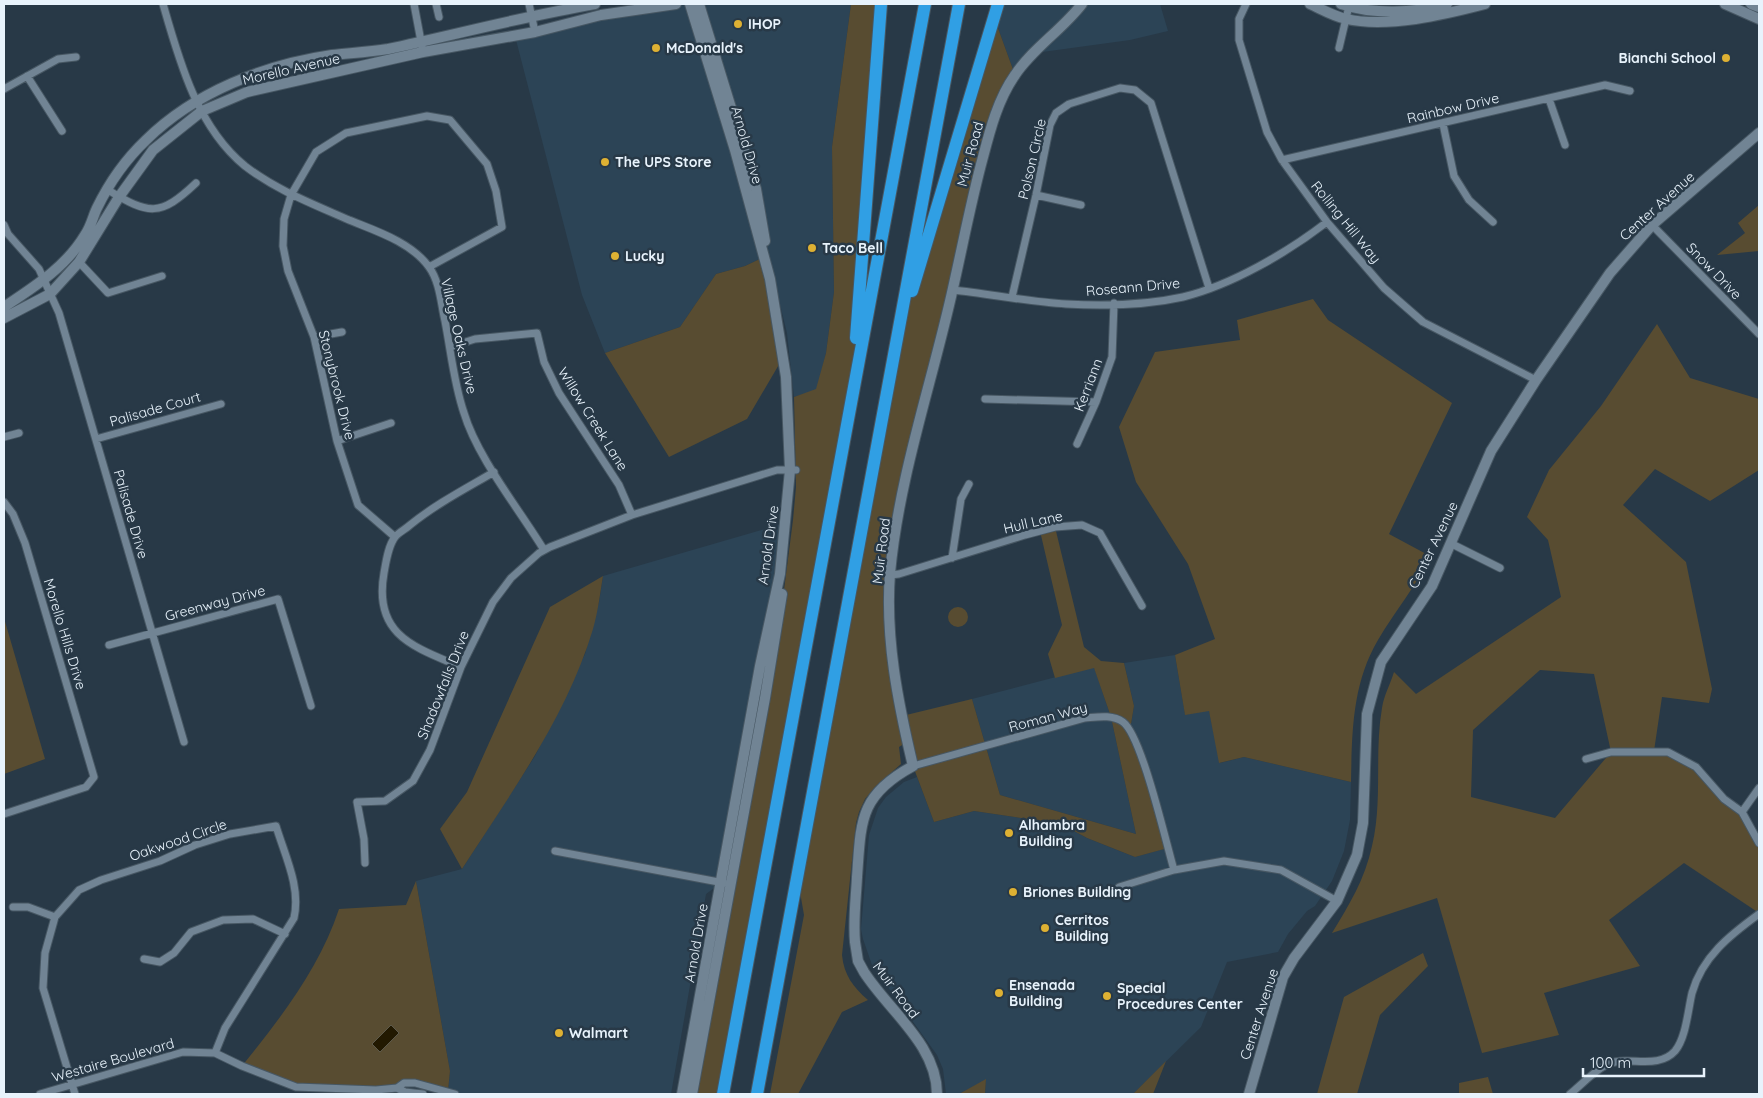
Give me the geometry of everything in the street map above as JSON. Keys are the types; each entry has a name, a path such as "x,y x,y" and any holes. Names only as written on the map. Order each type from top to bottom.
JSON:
{"highway":[{"path":"876,4 880,25"},
{"path":"848,420 865,243 882,4"},
{"path":"723,1094 925,4"},
{"path":"756,1094 959,4"},
{"path":"894,351 998,4"}],"street":[{"name":"Village Oaks Drive","path":"163,4 183,74 202,111 223,144 245,166 291,195 406,246 429,267 439,290 453,371 466,420 494,472 544,550"},
{"path":"414,4 422,46"},
{"path":"436,4 439,17"},
{"path":"528,4 535,32"},
{"name":"Morello Avenue","path":"4,318 50,294 79,262 119,197 153,150 202,111 247,92 531,15 595,4"},
{"name":"Morello Avenue","path":"4,307 44,280 62,264 86,235 122,166 146,140 172,117 197,101 253,74 330,56 535,32 601,15 676,4"},
{"name":"Arnold Drive","path":"690,4 735,150 770,279 786,377 793,470"},
{"name":"Arnold Drive","path":"692,1094 760,666 780,574 793,470 795,419 790,353 776,284 765,243 760,206 699,4"},
{"name":"Muir Road","path":"937,1094 934,1071 929,1058 864,972 858,961 855,942 862,820 873,797 884,785 913,766 895,683 890,615 890,575 895,535 914,439 953,290 970,204 991,125 1015,75 1082,4"},
{"name":"Rolling Hill Way","path":"1246,4 1239,19 1239,40 1267,132 1282,160 1327,222 1384,288 1423,322 1536,380"},
{"path":"1310,4 1346,19 1413,20 1484,4"},
{"path":"1338,48 1346,19 1345,5 1384,11 1408,10 1446,4"},
{"path":"1725,4 1759,19"},
{"path":"1751,4 1759,7"},
{"path":"4,90 58,59 76,57"},
{"path":"27,76 62,131"},
{"name":"Rainbow Drive","path":"1282,160 1605,85 1630,91"},
{"name":"Polson Circle","path":"1012,296 1036,195 1050,125 1056,113 1069,104 1120,88 1135,90 1151,103 1209,288"},
{"path":"1549,99 1565,145"},
{"name":"Stonybrook Drive","path":"395,537 358,505 337,442 314,337 288,272 283,246 284,219 291,195 316,152 346,133 427,116 450,120 487,164 496,191 502,227 429,267"},
{"path":"1443,124 1454,176 1469,200 1493,222"},
{"name":"Center Avenue","path":"1249,1094 1283,977 1294,958 1337,901 1357,856 1363,824 1365,743 1372,690 1381,662 1432,586 1452,544 1491,451 1536,380 1610,273 1652,225 1759,133"},
{"path":"108,190 149,210 160,208 179,199 196,183"},
{"path":"1036,195 1081,205"},
{"name":"Roseann Drive","path":"953,290 1065,304 1114,303 1183,297 1258,267 1296,246 1327,222"},
{"name":"Palisade Drive","path":"4,225 8,234 38,269 58,313 184,742"},
{"name":"Snow Drive","path":"1652,225 1759,334"},
{"path":"79,262 108,293 162,276"},
{"name":"Kerriann","path":"1077,444 1096,402 1112,357 1114,303"},
{"path":"314,337 342,332"},
{"name":"Willow Creek Lane","path":"450,347 475,339 537,333 544,362 559,393 619,485 632,515"},
{"path":"985,399 1096,402"},
{"name":"Palisade Court","path":"96,439 221,404"},
{"path":"337,442 391,423"},
{"path":"4,437 19,433"},
{"name":"Shadowfalls Drive","path":"365,863 364,839 357,802 384,801 413,781 430,750 461,667 493,602 512,578 544,550 632,515 777,470 793,470"},
{"path":"461,667 418,648 392,628 384,612 383,578 387,558 395,537 429,510 494,472"},
{"path":"952,558 961,500 969,484"},
{"name":"Morello Hills Drive","path":"4,502 13,514 25,542 94,777 86,787 4,814"},
{"name":"Hull Lane","path":"890,575 899,574 1048,529 1082,525 1100,533 1142,606"},
{"path":"1452,544 1500,568"},
{"name":"Greenway Drive","path":"109,645 278,599 311,706"},
{"name":"Roman Way","path":"913,766 1085,718 1111,717 1122,721 1130,730 1144,766 1174,870"},
{"path":"1586,759 1611,752 1668,752 1696,767 1724,799 1742,812 1759,843"},
{"path":"1742,812 1759,788"},
{"name":"Oakwood Circle","path":"75,1094 43,988 44,953 55,917 79,890 101,880 160,861 212,840 276,826 293,878 298,903 294,918 225,1028 215,1053"},
{"path":"555,851 726,884"},
{"path":"1119,887 1174,870 1224,861 1281,870 1337,901"},
{"name":"Arnold Drive","path":"682,1094 726,884"},
{"path":"14,907 28,907 55,917"},
{"path":"1570,1094 1606,1065 1620,1061 1648,1062 1666,1057 1675,1051 1681,1039 1693,990 1709,958 1732,934 1759,914"},
{"path":"144,959 160,962 174,953 191,932 223,920 253,919 285,934"},
{"name":"Westaire Boulevard","path":"40,1094 183,1052 215,1053 242,1066 296,1087 376,1092 397,1088 404,1083 415,1083 455,1094"},
{"name":"Westaire Boulevard","path":"397,1088 405,1092 423,1094"}],"shaded area":[{"path":"676,4 690,4 764,257 745,266 716,274 680,327 605,353 582,295 515,36"},
{"path":"699,4 851,4 832,147 834,292 826,353 817,390 794,397 787,333 765,243 761,206"},
{"path":"851,4 876,4 865,243 848,420 723,1094 697,1094 770,699 796,487 794,397 816,389 826,353 834,292 832,147"},
{"path":"998,4 1160,4 1168,31 1130,40 1035,53 1015,75 994,17"},
{"path":"994,17 1015,75 1001,101 895,535 890,615 902,716 972,699 1000,795 1136,834 1111,717 1094,668 1055,678 1048,654 1062,625 1040,531 1055,527 1084,647 1101,661 1124,663 1134,706 1130,730 1168,848 1135,857 1087,838 1061,824 974,811 934,822 913,766 907,742 899,747 901,764 875,787 865,799 856,823 842,955 850,980 868,1000 842,1012 798,1094 770,1094 804,915 797,875 894,351"},
{"path":"1759,205 1759,251 1717,255 1745,233 1738,223"},
{"path":"764,257 784,356 747,419 669,457 605,353 680,327 716,274 745,266"},
{"path":"1313,299 1328,320 1452,403 1389,534 1430,556 1378,640 1363,674 1358,691 1353,727 1351,782 1244,757 1219,763 1209,711 1185,715 1175,655 1215,639 1188,564 1136,482 1119,427 1155,352 1240,340 1237,320"},
{"path":"1657,324 1690,378 1759,399 1759,470 1710,501 1655,469 1623,505 1686,562 1712,689 1709,703 1662,697 1654,751 1668,752 1696,767 1724,799 1742,812 1759,843 1759,913 1684,863 1609,920 1640,966 1544,993 1559,1035 1482,1053 1437,898 1332,933 1361,881 1372,846 1377,812 1380,725 1383,703 1394,672 1416,694 1561,597 1548,540 1527,517 1549,470 1601,406","holes":["1540,670 1594,674 1611,752 1555,818 1471,797 1473,730"]},
{"path":"786,523 721,883 706,894 671,1094 455,1094 448,1091 450,1071 416,881 462,869 535,756 585,654 599,602 603,576"},
{"path":"603,576 593,629 568,693 518,783 462,869 440,829 467,792 550,607"},
{"path":"954,607 962,607 968,613 968,621 962,627 954,627 948,621 948,613"},
{"path":"4,618 45,759 4,774"},
{"path":"1175,655 1185,714 1209,710 1220,763 1244,757 1351,782 1350,820 1344,851 1332,881 1315,906 1307,911 1288,934 1278,952 1227,962 1201,1027 1133,1094 985,1094 986,1080 959,1094 946,1094 943,1069 937,1055 872,965 863,939 861,929 869,835 878,808 886,797 904,782 917,777 934,822 974,811 1061,824 1087,838 1135,857 1167,848 1130,730 1134,706 1124,663"},
{"path":"1094,667 1111,717 1136,834 1000,795 972,699"},
{"path":"416,881 450,1071 448,1091 415,1083 397,1088 296,1087 242,1066 298,992 321,951 339,909 406,905"},
{"path":"1423,953 1428,966 1380,1015 1357,1094 1317,1094 1344,997"},
{"path":"391,1025 399,1033 380,1052 372,1044"},
{"path":"1166,1061 1153,1094 1133,1094"},
{"path":"1488,1077 1493,1094 1459,1094 1459,1083"},
{"path":"986,1079 985,1094 959,1094"}],"place":[{"name":"IHOP","path":"738,24"},
{"name":"McDonald's","path":"656,48"},
{"name":"Bianchi School","path":"1726,58"},
{"name":"The UPS Store","path":"605,162"},
{"name":"Taco Bell","path":"812,248"},
{"name":"Lucky","path":"615,256"},
{"name":"Alhambra Building","path":"1009,833"},
{"name":"Briones Building","path":"1013,892"},
{"name":"Cerritos Building","path":"1045,928"},
{"name":"Ensenada Building","path":"999,993"},
{"name":"Special Procedures Center","path":"1107,996"},
{"name":"Walmart","path":"559,1033"}]}
